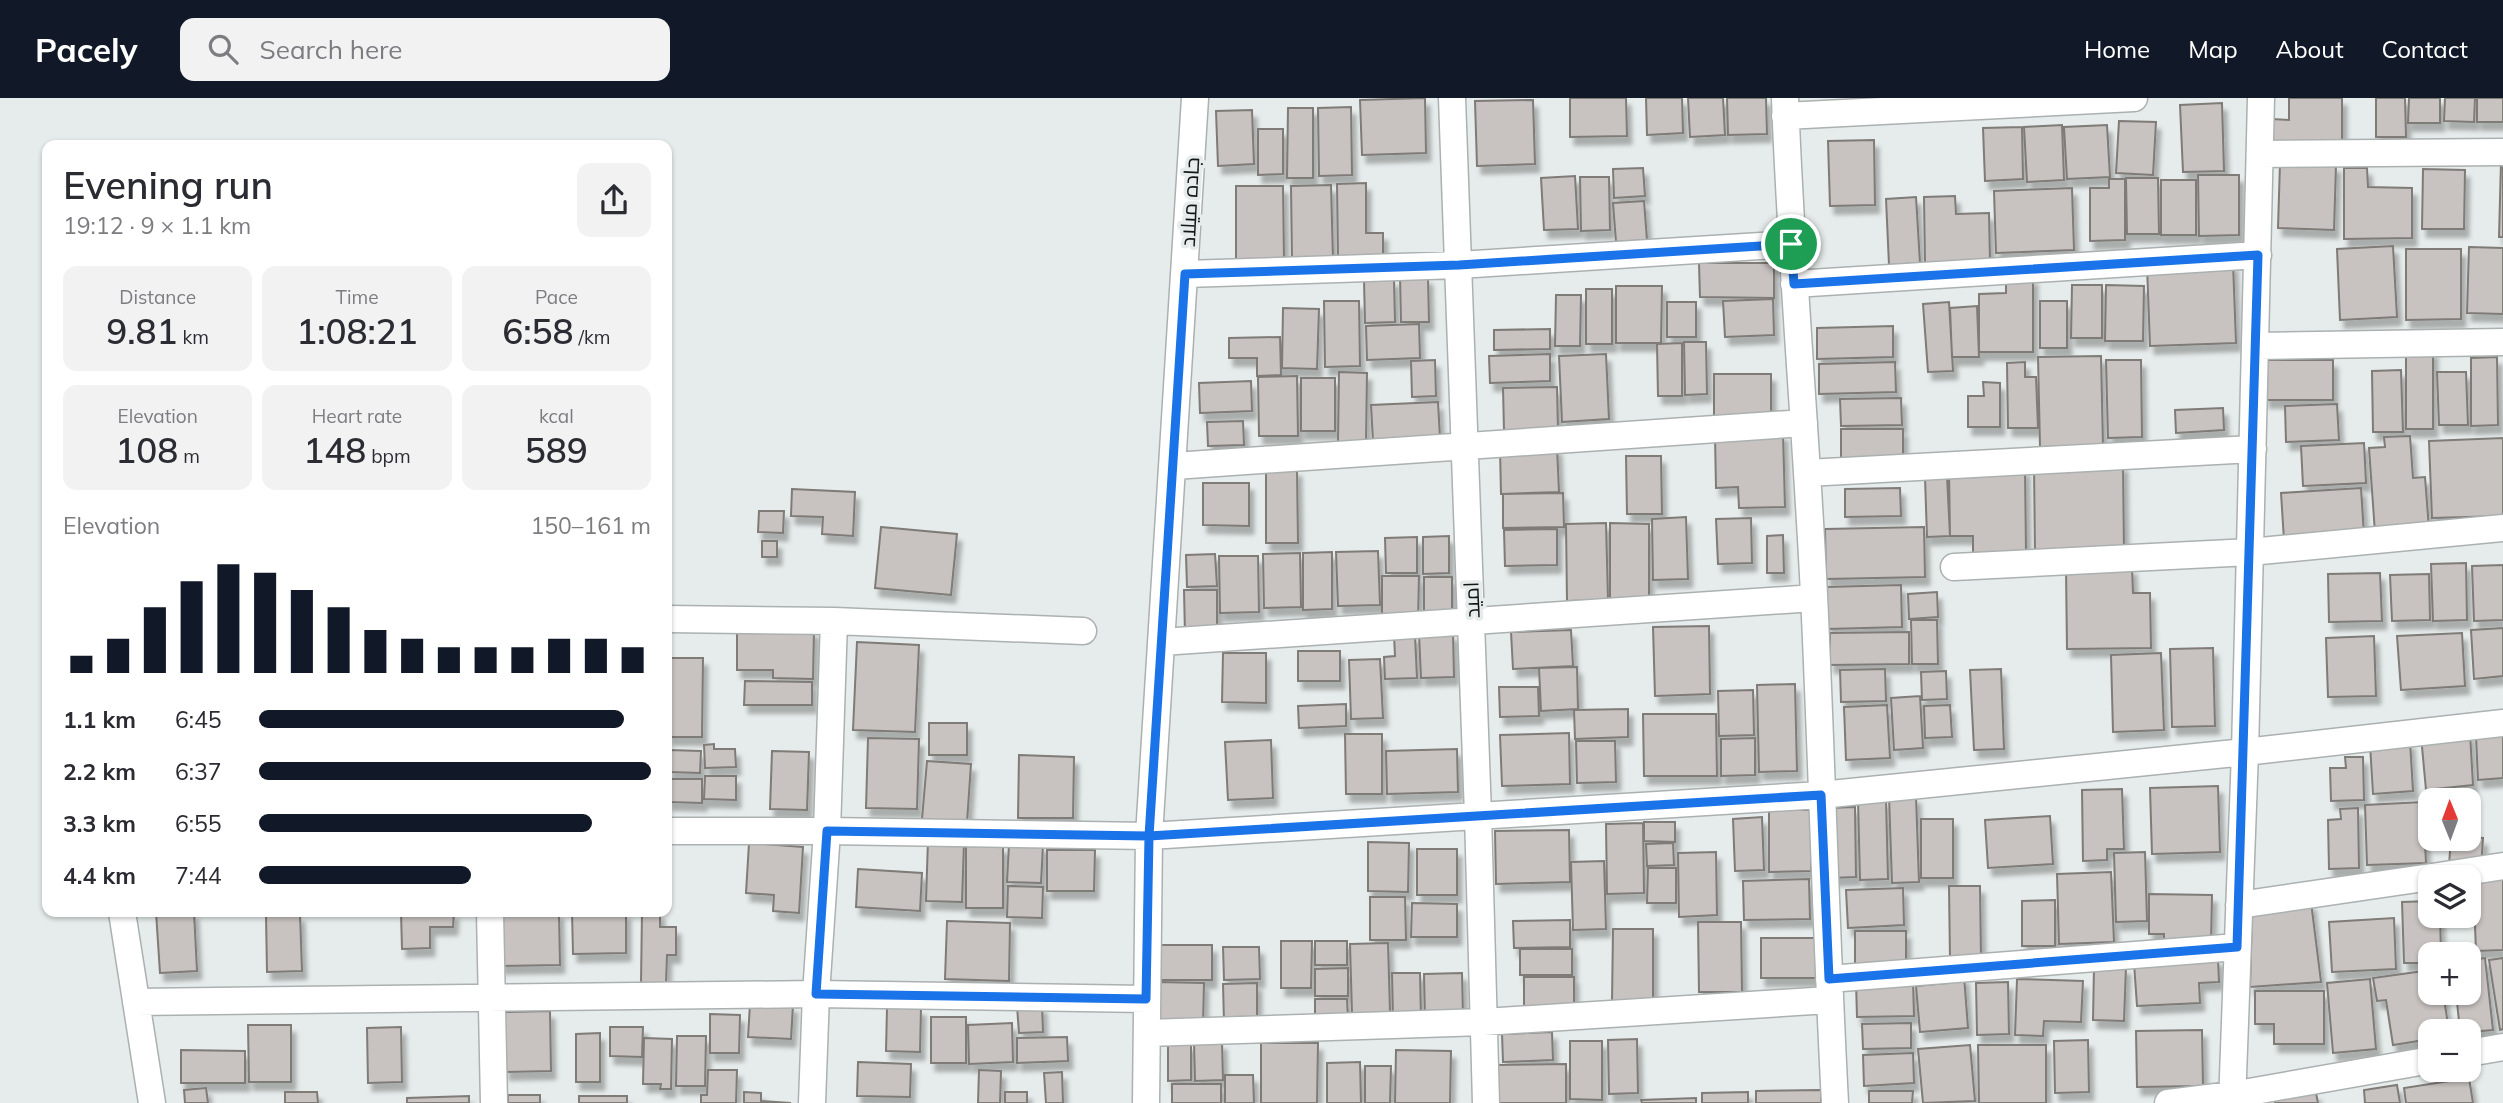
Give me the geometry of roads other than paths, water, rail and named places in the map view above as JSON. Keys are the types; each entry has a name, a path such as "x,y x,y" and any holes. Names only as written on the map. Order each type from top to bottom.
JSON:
{"street":[{"name":"جاده میلاد","path":"1146,1103 1149,836 1195,98"},
{"name":"امید","path":"1452,98 1486,1103"},
{"path":"1835,1103 1814,597 1791,244 1785,107 2134,98"},
{"path":"2232,1099 2245,752 2262,98"},
{"path":"2261,154 2503,152"},
{"path":"1185,274 1459,265 1791,244"},
{"path":"1794,284 2258,255"},
{"path":"2256,346 2503,342"},
{"path":"1174,466 1804,423"},
{"path":"1807,473 2253,449"},
{"path":"1954,567 2250,552 2503,528"},
{"path":"1162,642 1814,597"},
{"path":"672,619 834,621 1083,631"},
{"path":"812,1103 827,831 834,621"},
{"path":"672,831 1149,836 1821,795 2503,723"},
{"path":"2481,869 2503,866"},
{"path":"2239,905 2418,879"},
{"path":"123,917 152,1103"},
{"path":"490,917 494,1103"},
{"path":"1147,1033 1484,1022 1829,990 2237,947"},
{"path":"136,1002 816,994 1146,999"},
{"path":"2481,1051 2503,1047"},
{"path":"2168,1103 2232,1099 2418,1063"}]}
